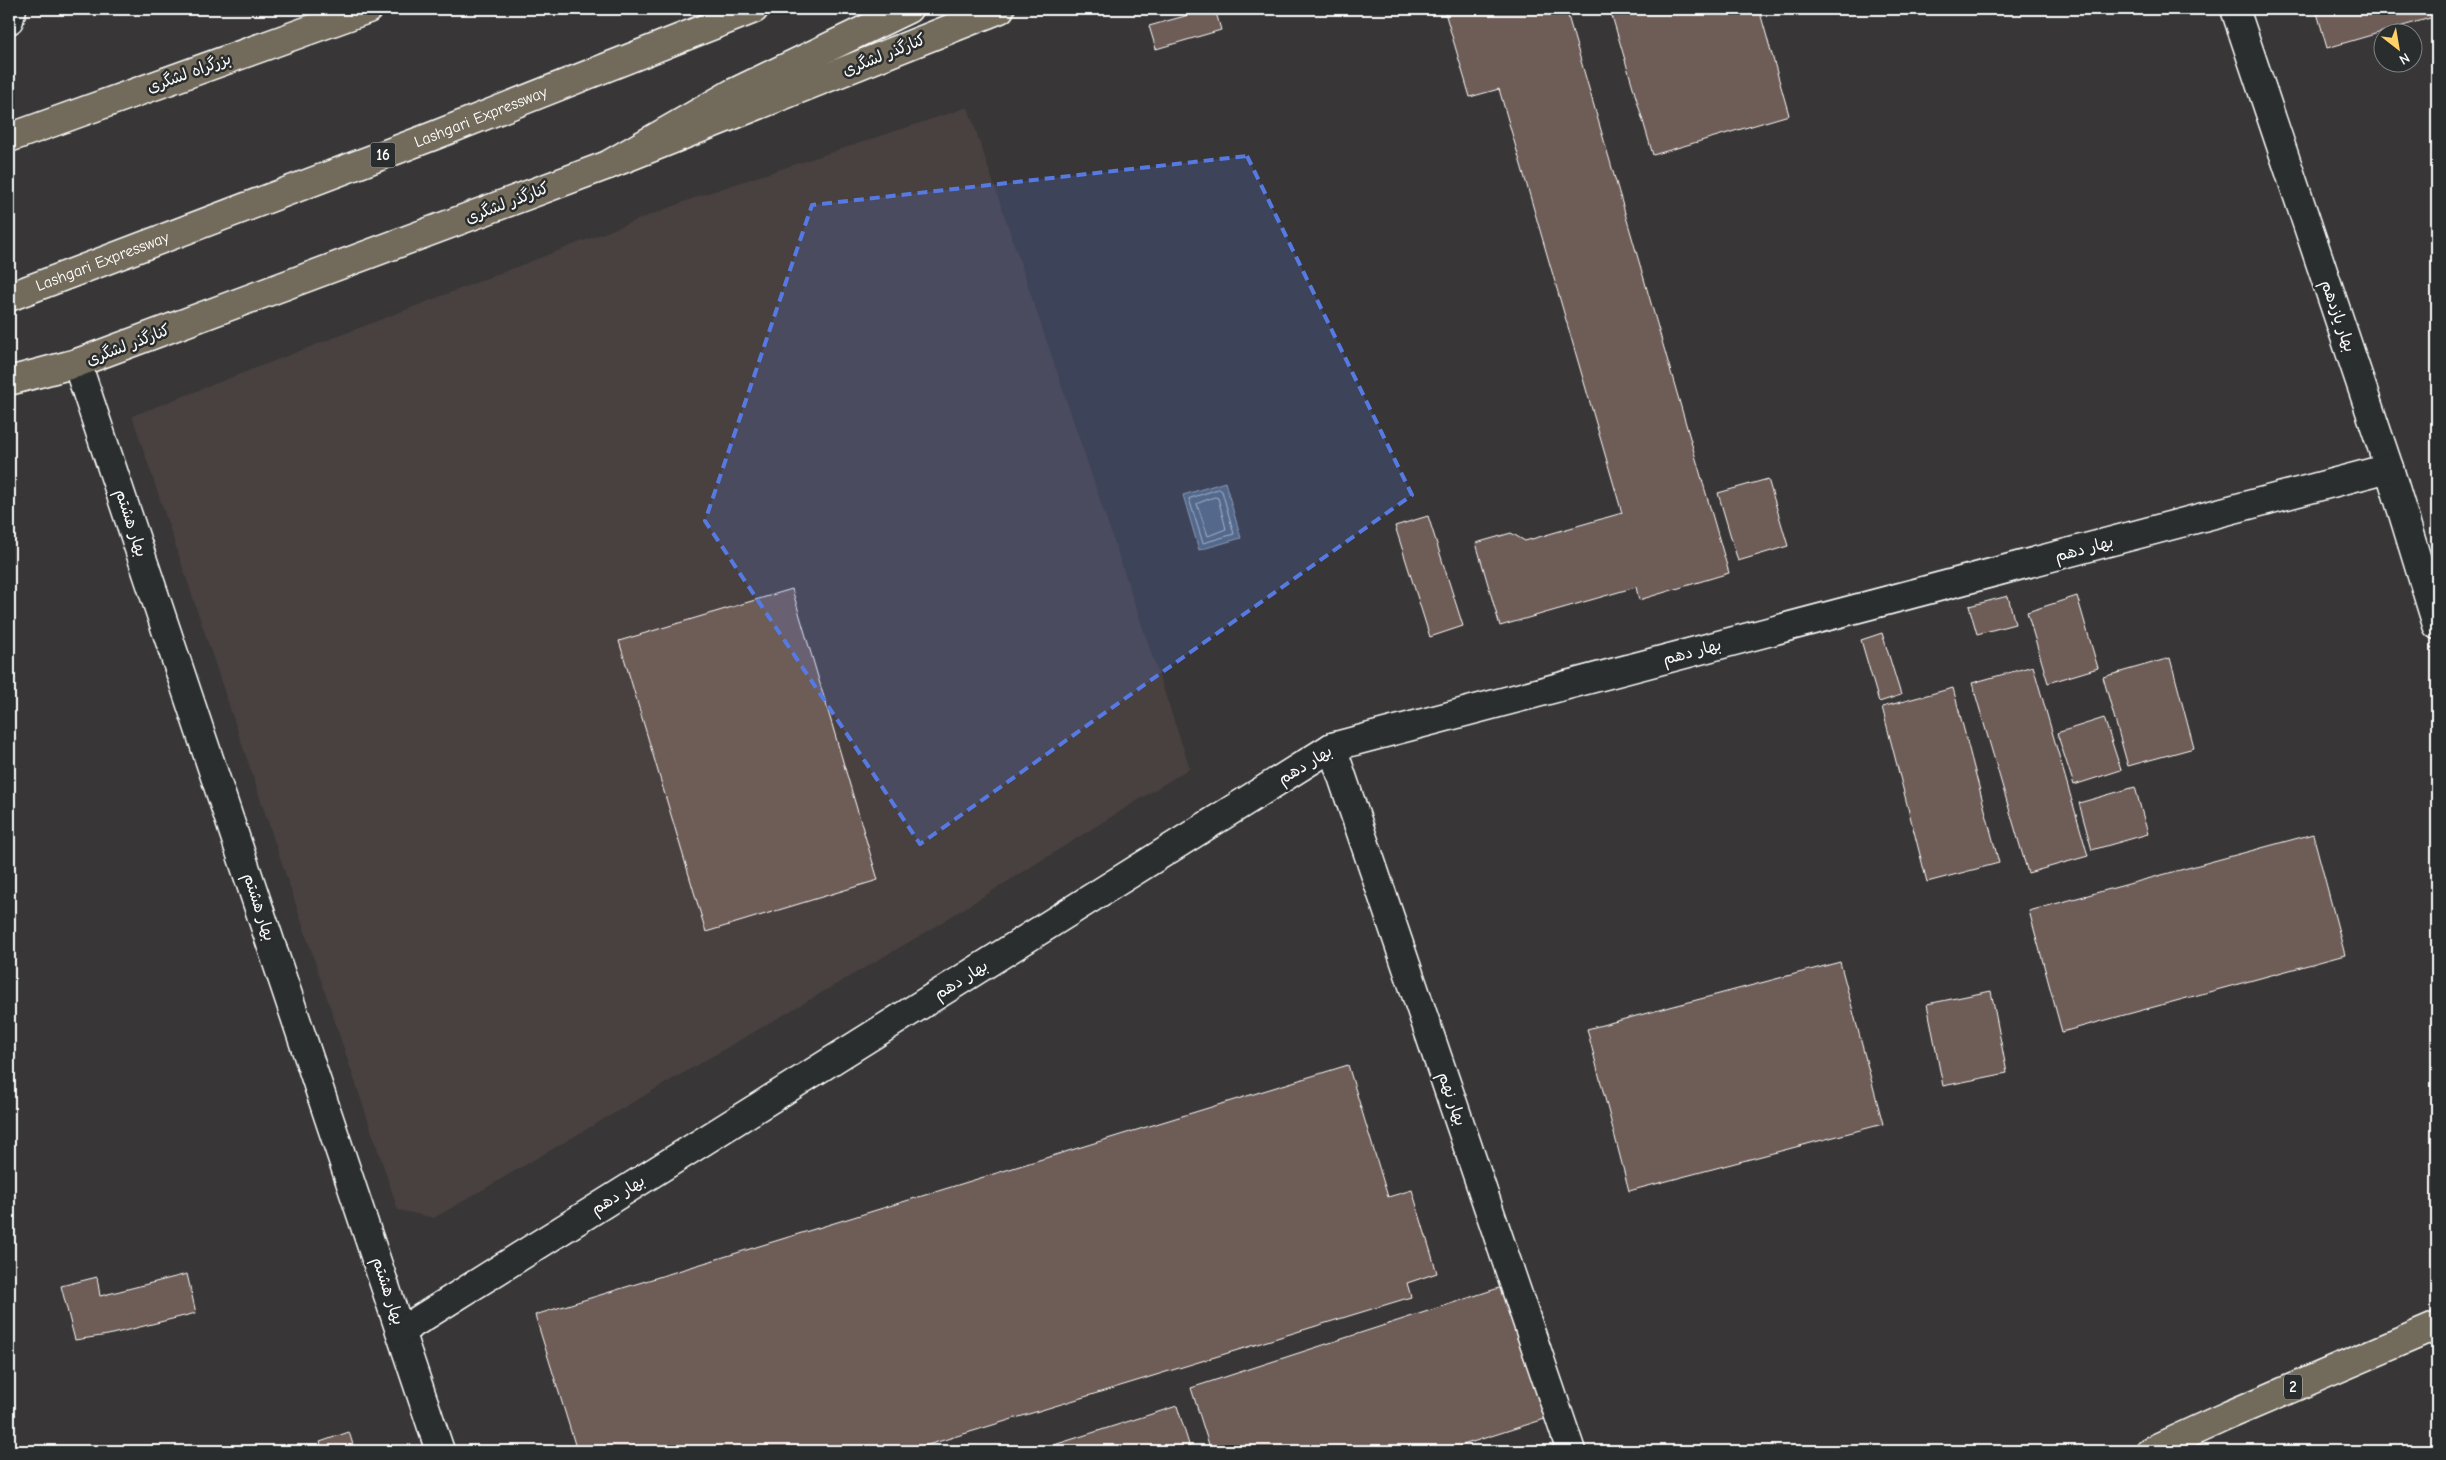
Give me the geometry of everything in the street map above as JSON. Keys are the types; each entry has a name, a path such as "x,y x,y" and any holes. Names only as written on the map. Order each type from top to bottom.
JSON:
{"main road":[{"name":"بزرگراه لشگری","path":"9,138 368,9"},
{"name":"Lashgari Expressway","path":"9,297 433,136 754,9"},
{"path":"608,165 733,93 908,9"},
{"name":"کنارگذر لشگری","path":"9,381 77,364 608,165 1000,9"},
{"name":"2","path":"2150,1451 2437,1326"}],"street":[{"path":"9,20 12,9"},
{"name":"بهار یازدهم","path":"2235,9 2389,468 2437,625"},
{"name":"بهار هشتم","path":"77,364 440,1451"},
{"name":"بهار دهم","path":"401,1331 1332,748 2389,468"},
{"name":"بهار نهم","path":"1332,748 1571,1451"}],"highlighted area":[{"path":"1247,156 1412,495 920,844 705,521 812,205"}],"shaded area":[{"path":"968,107 1190,768 923,934 434,1218 398,1210 132,416 699,196"}],"water":[{"path":"1225,482 1241,538 1199,550 1183,495"}],"building":[{"path":"1215,9 1221,30 1156,49 1149,26"},
{"path":"1444,9 1566,9 1729,573 1639,600 1636,587 1500,626 1476,543 1511,533 1525,541 1622,513 1499,89 1470,97"},
{"path":"1610,9 1759,9 1789,115 1653,155"},
{"path":"2316,9 2437,9 2437,16 2416,22 2374,22 2374,34 2327,48"},
{"path":"1768,479 1788,546 1738,561 1718,493"},
{"path":"1428,516 1463,626 1430,637 1395,526"},
{"path":"792,589 878,880 706,932 619,641"},
{"path":"2008,596 2015,624 1977,634 1969,606"},
{"path":"2077,596 2098,668 2048,683 2027,612"},
{"path":"1882,633 1901,695 1879,702 1861,640"},
{"path":"2170,658 2194,748 2128,766 2103,677"},
{"path":"2033,666 2088,856 2028,873 1972,683"},
{"path":"1953,688 1999,863 1927,882 1882,707"},
{"path":"2104,718 2121,770 2074,785 2057,733"},
{"path":"2135,787 2148,834 2092,850 2079,803"},
{"path":"2313,834 2345,955 2062,1032 2029,911"},
{"path":"1840,962 1883,1124 1629,1191 1587,1029"},
{"path":"1991,991 2007,1073 1943,1086 1927,1004"},
{"path":"1348,1065 1388,1197 1412,1190 1437,1273 1407,1283 1411,1297 908,1451 577,1451 535,1315"},
{"path":"187,1274 196,1313 108,1335 75,1340 61,1286 97,1277 100,1296"},
{"path":"1505,1286 1548,1418 1444,1451 1211,1451 1191,1388"},
{"path":"1177,1406 1191,1451 1035,1451"},
{"path":"349,1432 355,1451 323,1451 320,1442"}]}
